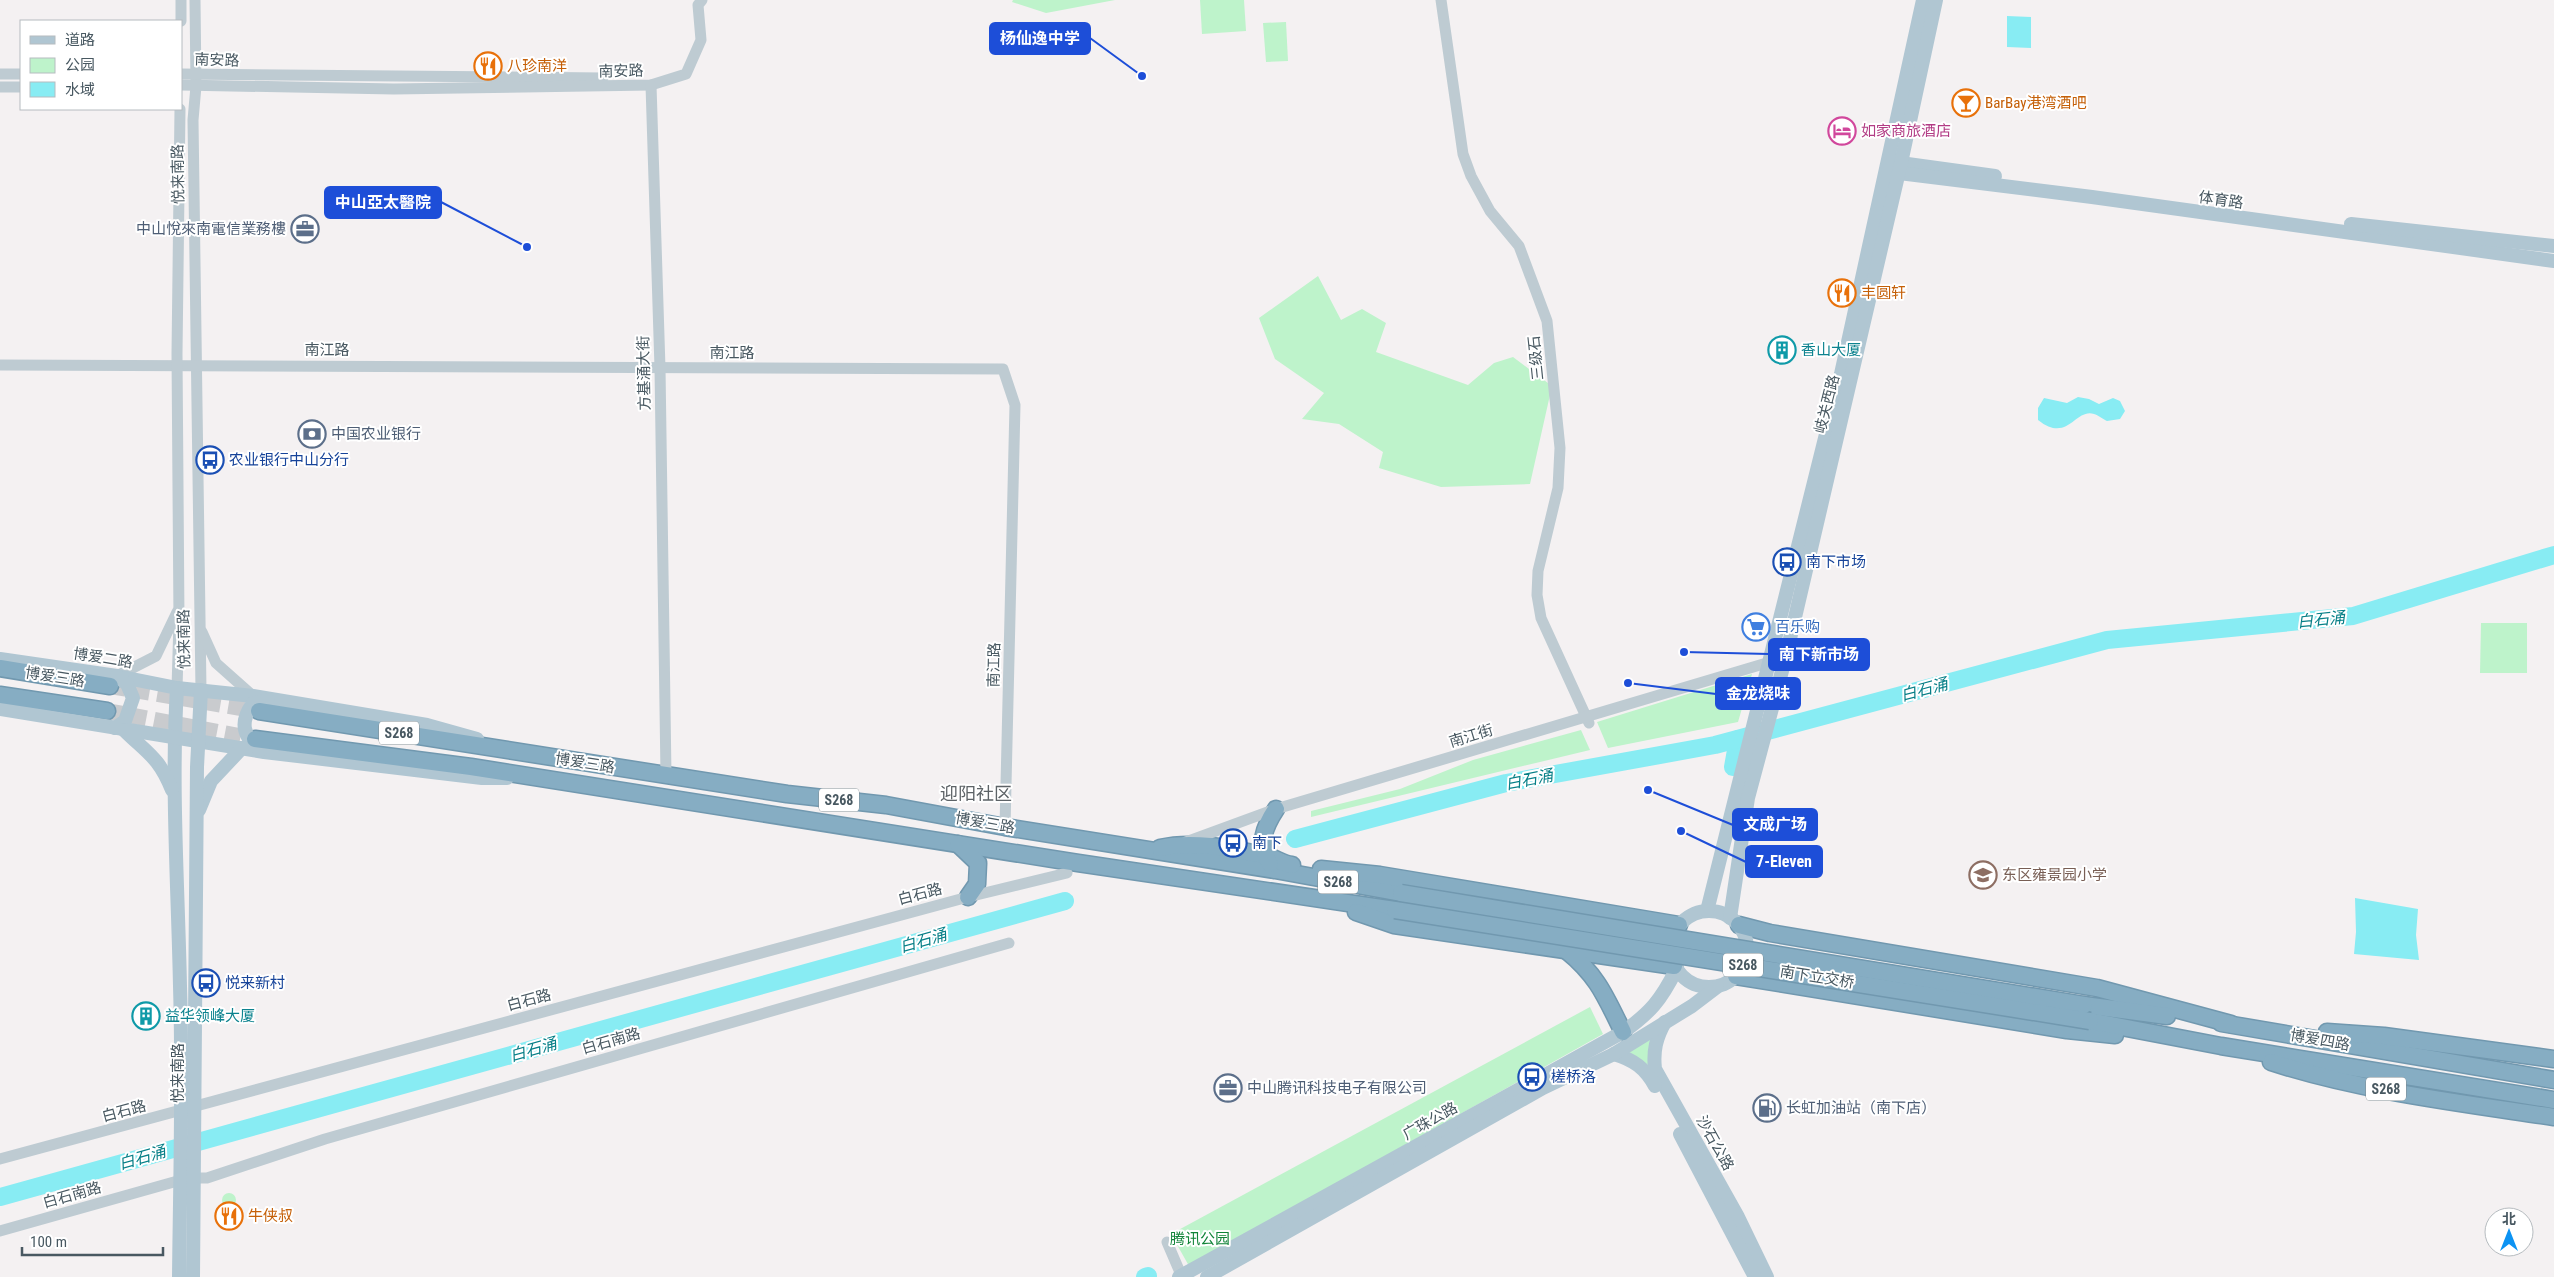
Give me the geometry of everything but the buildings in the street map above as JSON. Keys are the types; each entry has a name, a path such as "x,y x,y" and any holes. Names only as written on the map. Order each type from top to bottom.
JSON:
{"highway":[{"name":"博爱三路","path":"0,668 114,681"},
{"name":"博爱三路","path":"0,695 107,711"},
{"name":"博爱三路","path":"260,702 538,756 787,794 886,805 1005,828 1275,870 1401,893"},
{"name":"博爱三路","path":"254,747 472,767 958,844 1395,910"},
{"path":"1275,870 1265,856 1262,840 1266,824 1276,810"},
{"path":"1138,849 1156,849 1182,843 1265,856 1283,864 1380,875 1679,925"},
{"path":"958,844 978,863 977,884 968,897"},
{"name":"南下立交桥","path":"1401,893 2084,1005"},
{"path":"1312,896 1394,925 1675,968"},
{"name":"南下立交桥","path":"1395,910 2090,1021"},
{"path":"1735,921 1770,933 2097,988 2230,1024"},
{"path":"1567,951 1587,967 1598,982 1623,1032"},
{"path":"1736,976 2067,1030 2119,1036 2153,1032"},
{"name":"博爱四路","path":"2084,1005 2230,1024 2554,1080"},
{"name":"博爱四路","path":"2090,1021 2221,1046 2554,1100"},
{"name":"S268","path":"2262,1030 2384,1036 2554,1059"},
{"name":"S268","path":"2221,1046 2301,1072 2459,1103 2554,1117"}],"main road":[{"name":"岐关西路","path":"1768,696 1770,662 1840,374 1923,0"},
{"name":"岐关西路","path":"1768,696 1786,656 1900,168 1936,0"},
{"name":"体育路","path":"1885,166 2321,221 2554,246"},
{"name":"体育路","path":"1900,168 2092,197 2554,260"},
{"name":"博爱二路","path":"0,659 114,681 201,690"},
{"path":"114,681 127,684 133,698 125,722 119,729"},
{"name":"悦来南路","path":"177,688 174,738 175,797 188,1115"},
{"name":"悦来南路","path":"179,1277 187,1174 201,690"},
{"name":"博爱三路","path":"201,690 260,702"},
{"path":"1707,911 1751,763 1768,696"},
{"path":"197,815 212,781 254,747 244,733 244,724 246,712 253,703 260,702"},
{"path":"0,709 198,742"},
{"path":"119,729 154,757 165,772 175,797"},
{"name":"博爱三路","path":"198,742 254,747"},
{"path":"1735,921 1751,763"},
{"path":"1707,911 1723,913 1735,921 1744,935 1747,957 1736,976 1717,987 1707,988 1689,983 1675,968 1670,945 1679,925 1696,913 1707,911"},
{"name":"广珠公路","path":"1181,1277 1623,1032 1647,1015 1663,997 1675,968"},
{"name":"广珠公路","path":"1207,1277 1543,1088 1614,1054 1640,1036 1692,1006 1717,987"},
{"name":"沙石公路","path":"1664,1022 1657,1036 1654,1056 1655,1069 1738,1218 1767,1277"},
{"name":"沙石公路","path":"1614,1054 1639,1064 1647,1072 1755,1277"},
{"name":"悦来南路","path":"187,1174 193,1277"}],"street":[{"path":"181,0 181,20"},
{"name":"悦来南路","path":"195,0 196,86 193,120 201,690"},
{"path":"651,85 686,74 701,40 698,5 702,0"},
{"name":"三级石","path":"1441,0 1463,154 1471,176 1490,211 1519,246 1547,321 1560,448 1558,488 1538,571 1537,596 1541,618 1587,720"},
{"path":"0,74 20,74"},
{"name":"南安路","path":"182,74 430,78 631,78 651,85"},
{"name":"南安路","path":"182,85 394,89 651,85"},
{"name":"方基涌大街","path":"651,85 660,368 666,775"},
{"path":"0,87 20,86"},
{"name":"悦来南路","path":"177,688 179,608 180,110"},
{"name":"南江路","path":"0,365 178,364 660,368 1003,368 1015,404 1005,828"},
{"path":"114,681 156,656 179,608"},
{"path":"201,631 216,663 260,702"},
{"name":"南江街","path":"1182,843 1276,810 1587,720 1770,662"},
{"name":"白石路","path":"0,1158 188,1115 427,1042 968,897 1067,873"},
{"name":"白石南路","path":"0,1231 187,1174 207,1178 325,1139 1009,943"},
{"path":"1167,1242 1181,1277"}],"green space":[{"path":"1013,0 1115,0 1046,13 1012,2"},
{"path":"1200,0 1244,0 1246,31 1202,34"},
{"path":"1286,22 1288,61 1266,62 1263,23"},
{"path":"1318,276 1341,320 1362,309 1386,323 1376,352 1468,385 1494,363 1513,357 1552,386 1530,484 1441,487 1379,468 1383,452 1339,424 1302,419 1324,393 1275,359 1259,318"},
{"path":"2481,623 2527,623 2527,673 2480,673"},
{"path":"1752,674 1738,722 1608,748 1597,722"},
{"path":"1581,730 1590,750 1311,817 1311,811 1400,789 1473,760"},
{"name":"腾讯公园","path":"1590,1007 1603,1034 1189,1266 1171,1234"},
{"path":"1650,1038 1654,1069 1627,1051"},
{"path":"226,1193 232,1193 236,1200 232,1207 226,1207 222,1203 222,1197"}],"water":[{"path":"2007,16 2031,17 2031,48 2007,47"},
{"path":"2078,397 2089,399 2099,404 2113,398 2120,401 2125,411 2120,419 2107,421 2096,415 2087,414 2064,427 2057,428 2048,426 2038,420 2038,408 2044,398 2067,403"},
{"path":"2355,898 2418,909 2416,935 2419,960 2354,954 2356,932"}],"waterway":[{"name":"白石涌","path":"1295,839 1506,783 1715,745 2107,640 2353,616 2554,555"},
{"path":"1733,767 1738,739"},
{"name":"白石涌","path":"0,1197 1065,901"}],"tunnel":[{"path":"110,686 259,711"},
{"path":"107,711 255,739"}],"place":[{"name":"八珍南洋","path":"488,66"},
{"name":"杨仙逸中学","path":"1142,76"},
{"name":"BarBay港湾酒吧","path":"1966,103"},
{"name":"如家商旅酒店","path":"1842,131"},
{"name":"中山悅來南電信業務樓","path":"305,229"},
{"name":"中山亞太醫院","path":"527,247"},
{"name":"丰圆轩","path":"1842,293"},
{"name":"香山大厦","path":"1782,350"},
{"name":"中国农业银行","path":"312,434"},
{"name":"农业银行中山分行","path":"210,460"},
{"name":"南下市场","path":"1787,562"},
{"name":"百乐购","path":"1756,627"},
{"name":"南下新市场","path":"1684,652"},
{"name":"金龙烧味","path":"1628,683"},
{"name":"文成广场","path":"1648,790"},
{"name":"7-Eleven","path":"1681,831"},
{"name":"南下","path":"1233,843"},
{"name":"东区雍景园小学","path":"1983,875"},
{"name":"悦来新村","path":"206,983"},
{"name":"益华领峰大厦","path":"146,1016"},
{"name":"槎桥洛","path":"1532,1077"},
{"name":"中山腾讯科技电子有限公司","path":"1228,1088"},
{"name":"长虹加油站（南下店）","path":"1767,1108"},
{"name":"牛侠叔","path":"229,1216"}],"district":[{"name":"迎阳社区","path":"976,794"}]}
